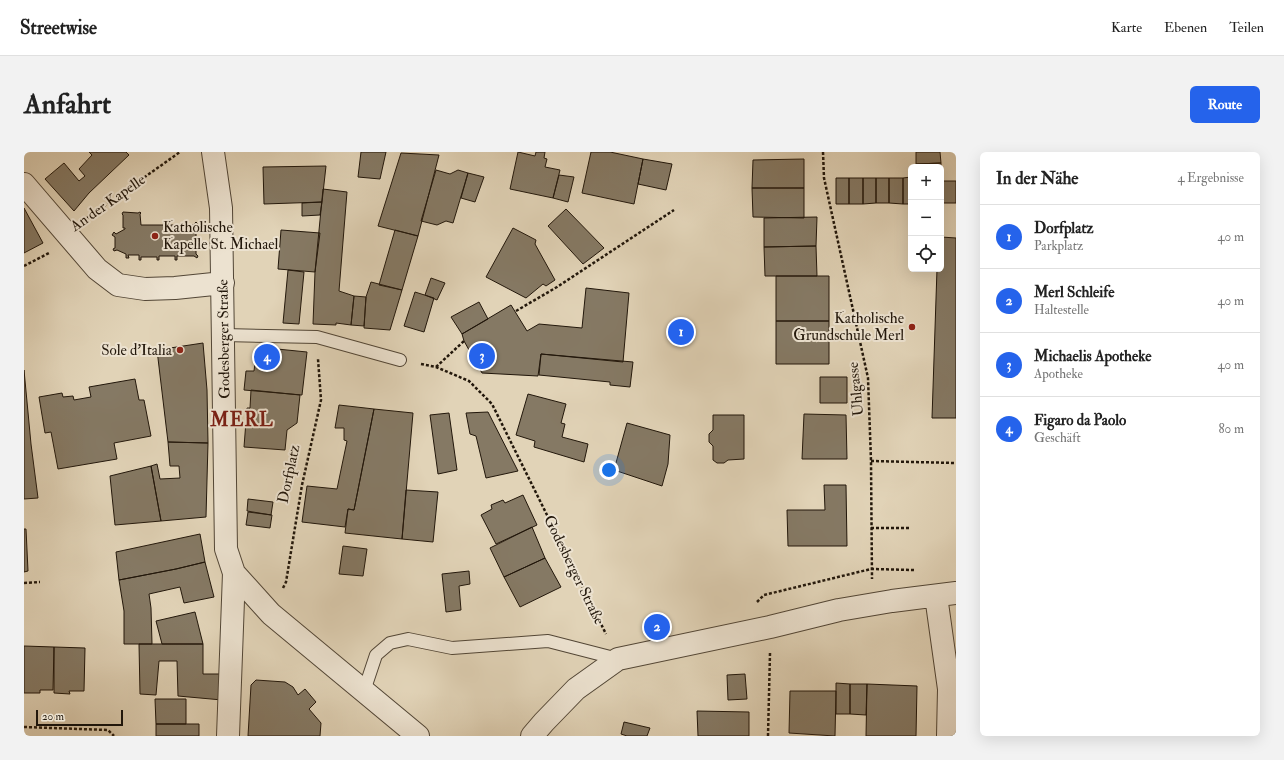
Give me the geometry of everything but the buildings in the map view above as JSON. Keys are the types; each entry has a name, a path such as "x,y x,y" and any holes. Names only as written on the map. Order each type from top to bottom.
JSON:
{"street":[{"name":"Godesberger Straße","path":"213,152 221,208 226,549 234,573 228,736"},
{"path":"24,184 65,233"},
{"name":"An der Kapelle","path":"65,233 97,269 118,285 145,289 223,283"},
{"name":"Godesberger Straße","path":"234,573 271,614 418,736"},
{"path":"532,736 576,689 618,659 770,627 839,610 946,594 949,689 948,736"}],"lane":[{"path":"224,335 317,337 400,360"},
{"path":"364,691 376,656 390,643 408,639 452,648 548,641 618,659"}],"path":[{"name":"An der Kapelle","path":"65,233 180,152"},
{"name":"Uhlgasse","path":"823,152 824,178 868,378 873,604"},
{"path":"516,311 557,287 674,210"},
{"name":"Dorfplatz","path":"271,614 286,582 302,485 322,400 317,337"},
{"path":"400,360 436,367 464,341"},
{"name":"Godesberger Straße","path":"436,367 469,380 492,404 618,659"},
{"path":"871,461 956,463"},
{"path":"871,528 909,528"},
{"path":"24,584 40,582"},
{"path":"768,736 770,627"},
{"path":"24,727 108,730 114,736"}],"place":[{"name":"Katholische Kapelle St. Michael","path":"155,236"},
{"name":"Katholische Grundschule Merl","path":"912,327"},
{"name":"Dorfplatz","path":"681,332"},
{"name":"Sole d'Italia","path":"180,350"},
{"name":"Michaelis Apotheke","path":"482,356"},
{"name":"Figaro da Paolo","path":"267,357"},
{"name":"Merl Schleife","path":"657,627"}],"district":[{"name":"MERL","path":"242,420"}]}
